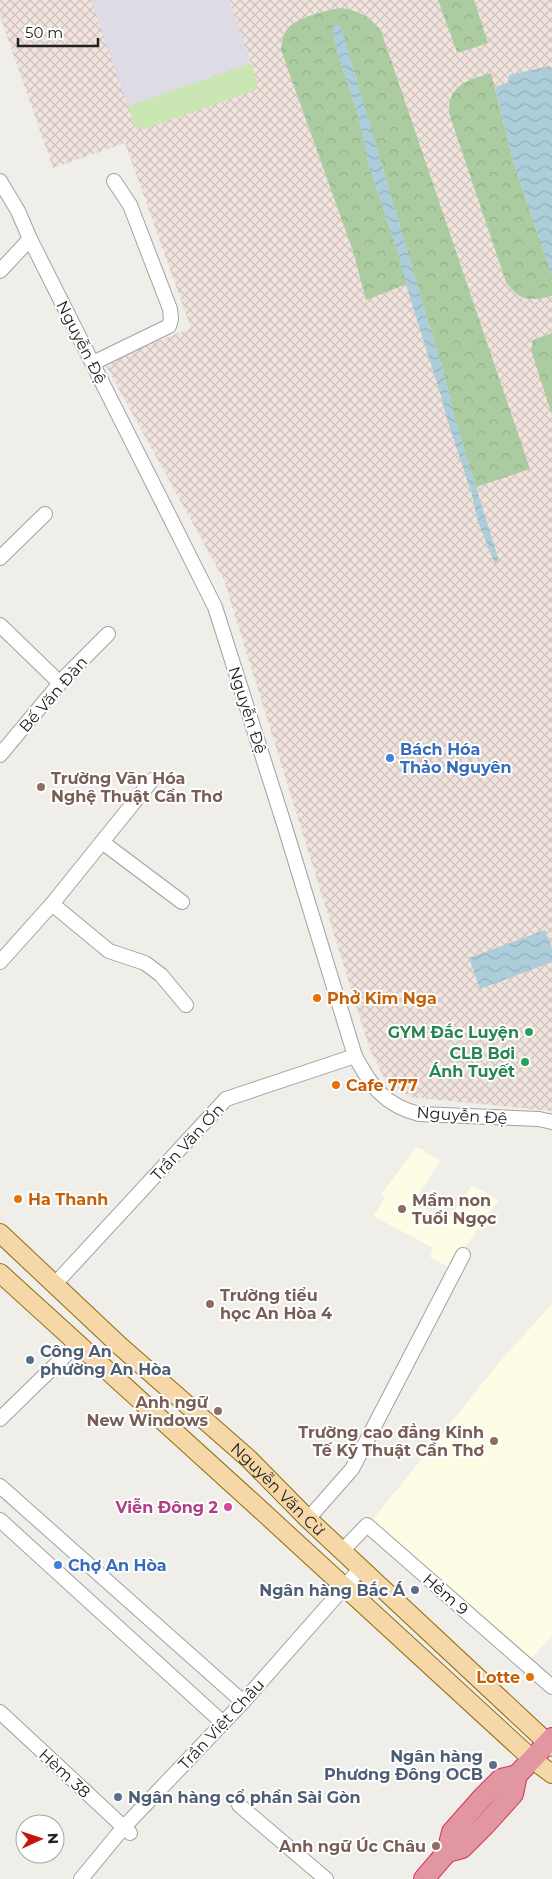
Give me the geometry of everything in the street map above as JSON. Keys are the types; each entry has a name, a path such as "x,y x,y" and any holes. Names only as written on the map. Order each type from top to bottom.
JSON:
{"highway":[{"path":"424,1879 446,1852 452,1832 482,1798 501,1779 517,1776 550,1742"}],"main road":[{"name":"Nguyễn Văn Cừ","path":"0,1233 120,1346 249,1459 342,1551 550,1742"},
{"name":"Nguyễn Văn Cừ","path":"0,1273 346,1587 532,1759 552,1774"}],"street":[{"name":"Nguyễn Đệ","path":"0,181 18,211 92,364 215,607 284,824 354,1056 367,1079 391,1103 404,1110 419,1114 539,1119 552,1122"},
{"path":"92,364 133,342 165,328 171,323 170,309 130,205 114,181"},
{"path":"0,271 30,239"},
{"path":"0,558 45,514"},
{"path":"0,625 60,682"},
{"name":"Bế Văn Đàn","path":"0,755 60,682 108,634"},
{"path":"0,962 52,904 152,780"},
{"path":"102,842 182,902"},
{"path":"52,904 90,937 109,950 145,963 161,975 186,1005"},
{"name":"Trần Văn Ơn","path":"56,1284 226,1099 354,1056"},
{"path":"308,1519 352,1469 463,1255"},
{"path":"0,1419 78,1343"},
{"path":"0,1486 243,1702"},
{"path":"0,1520 223,1723"},
{"name":"Hẻm 9","path":"342,1551 367,1525 552,1687"},
{"name":"Trần Việt Châu","path":"81,1879 127,1831 361,1568"},
{"name":"Hèm 38","path":"0,1712 127,1831"},
{"path":"239,1805 326,1879"}],"shaded area":[{"path":"0,0 552,0 552,1111 410,1097 385,1080 369,1047 224,580 104,362 191,328 125,143 53,168 0,16"},
{"path":"91,0 229,0 251,63 128,106"},
{"name":"Mầm non Tuổi Ngọc","path":"415,1148 420,1148 440,1161 414,1202 447,1221 472,1185 499,1200 450,1268 430,1257 433,1248 373,1216 385,1198 381,1195"},
{"name":"Trường cao đẳng Kinh Tế Kỹ Thuật Cần Thơ","path":"552,1304 552,1636 527,1663 369,1524 503,1358"}],"green space":[{"path":"438,0 474,0 488,43 457,52"},
{"path":"342,8 364,15 381,31 530,469 476,487 341,27 333,27 338,55 358,115 369,166 407,284 366,300 354,254 281,50 285,32 293,24 314,15"},
{"path":"251,63 258,83 256,90 142,130 135,127 128,106"},
{"path":"491,73 514,164 552,275 552,296 538,299 521,297 506,282 449,113 452,96 456,89 468,81"},
{"path":"552,333 552,415 531,350 533,340"}],"water":[{"path":"337,25 341,27 447,385 454,416 499,561 495,564 478,522 472,495 446,416 398,253 369,166 358,115 338,55 333,27"},
{"path":"550,66 552,71 552,275 514,164 495,87 509,82 509,75"},
{"path":"545,930 552,948 552,962 480,989 469,958"}],"place":[{"name":"Bách Hóa Thảo Nguyên","path":"390,758"},
{"name":"Trường Văn Hóa Nghệ Thuật Cần Thơ","path":"41,787"},
{"name":"Phở Kim Nga","path":"317,998"},
{"name":"GYM Đắc Luyện","path":"529,1032"},
{"name":"CLB Bơi Ánh Tuyết","path":"525,1062"},
{"name":"Cafe 777","path":"336,1085"},
{"name":"Ha Thanh","path":"18,1199"},
{"name":"Mầm non Tuổi Ngọc","path":"402,1209"},
{"name":"Trường tiểu học An Hòa 4","path":"210,1304"},
{"name":"Công An phường An Hòa","path":"30,1360"},
{"name":"Anh ngữ New Windows","path":"218,1411"},
{"name":"Trường cao đẳng Kinh Tế Kỹ Thuật Cần Thơ","path":"494,1441"},
{"name":"Viễn Đông 2","path":"228,1507"},
{"name":"Chợ An Hòa","path":"58,1565"},
{"name":"Ngân hàng Bắc Á","path":"415,1590"},
{"name":"Lotte","path":"530,1677"},
{"name":"Ngân hàng Phương Đông OCB","path":"493,1765"},
{"name":"Ngân hàng cổ phần Sài Gòn","path":"118,1797"},
{"name":"Anh ngữ Úc Châu","path":"436,1846"}]}
